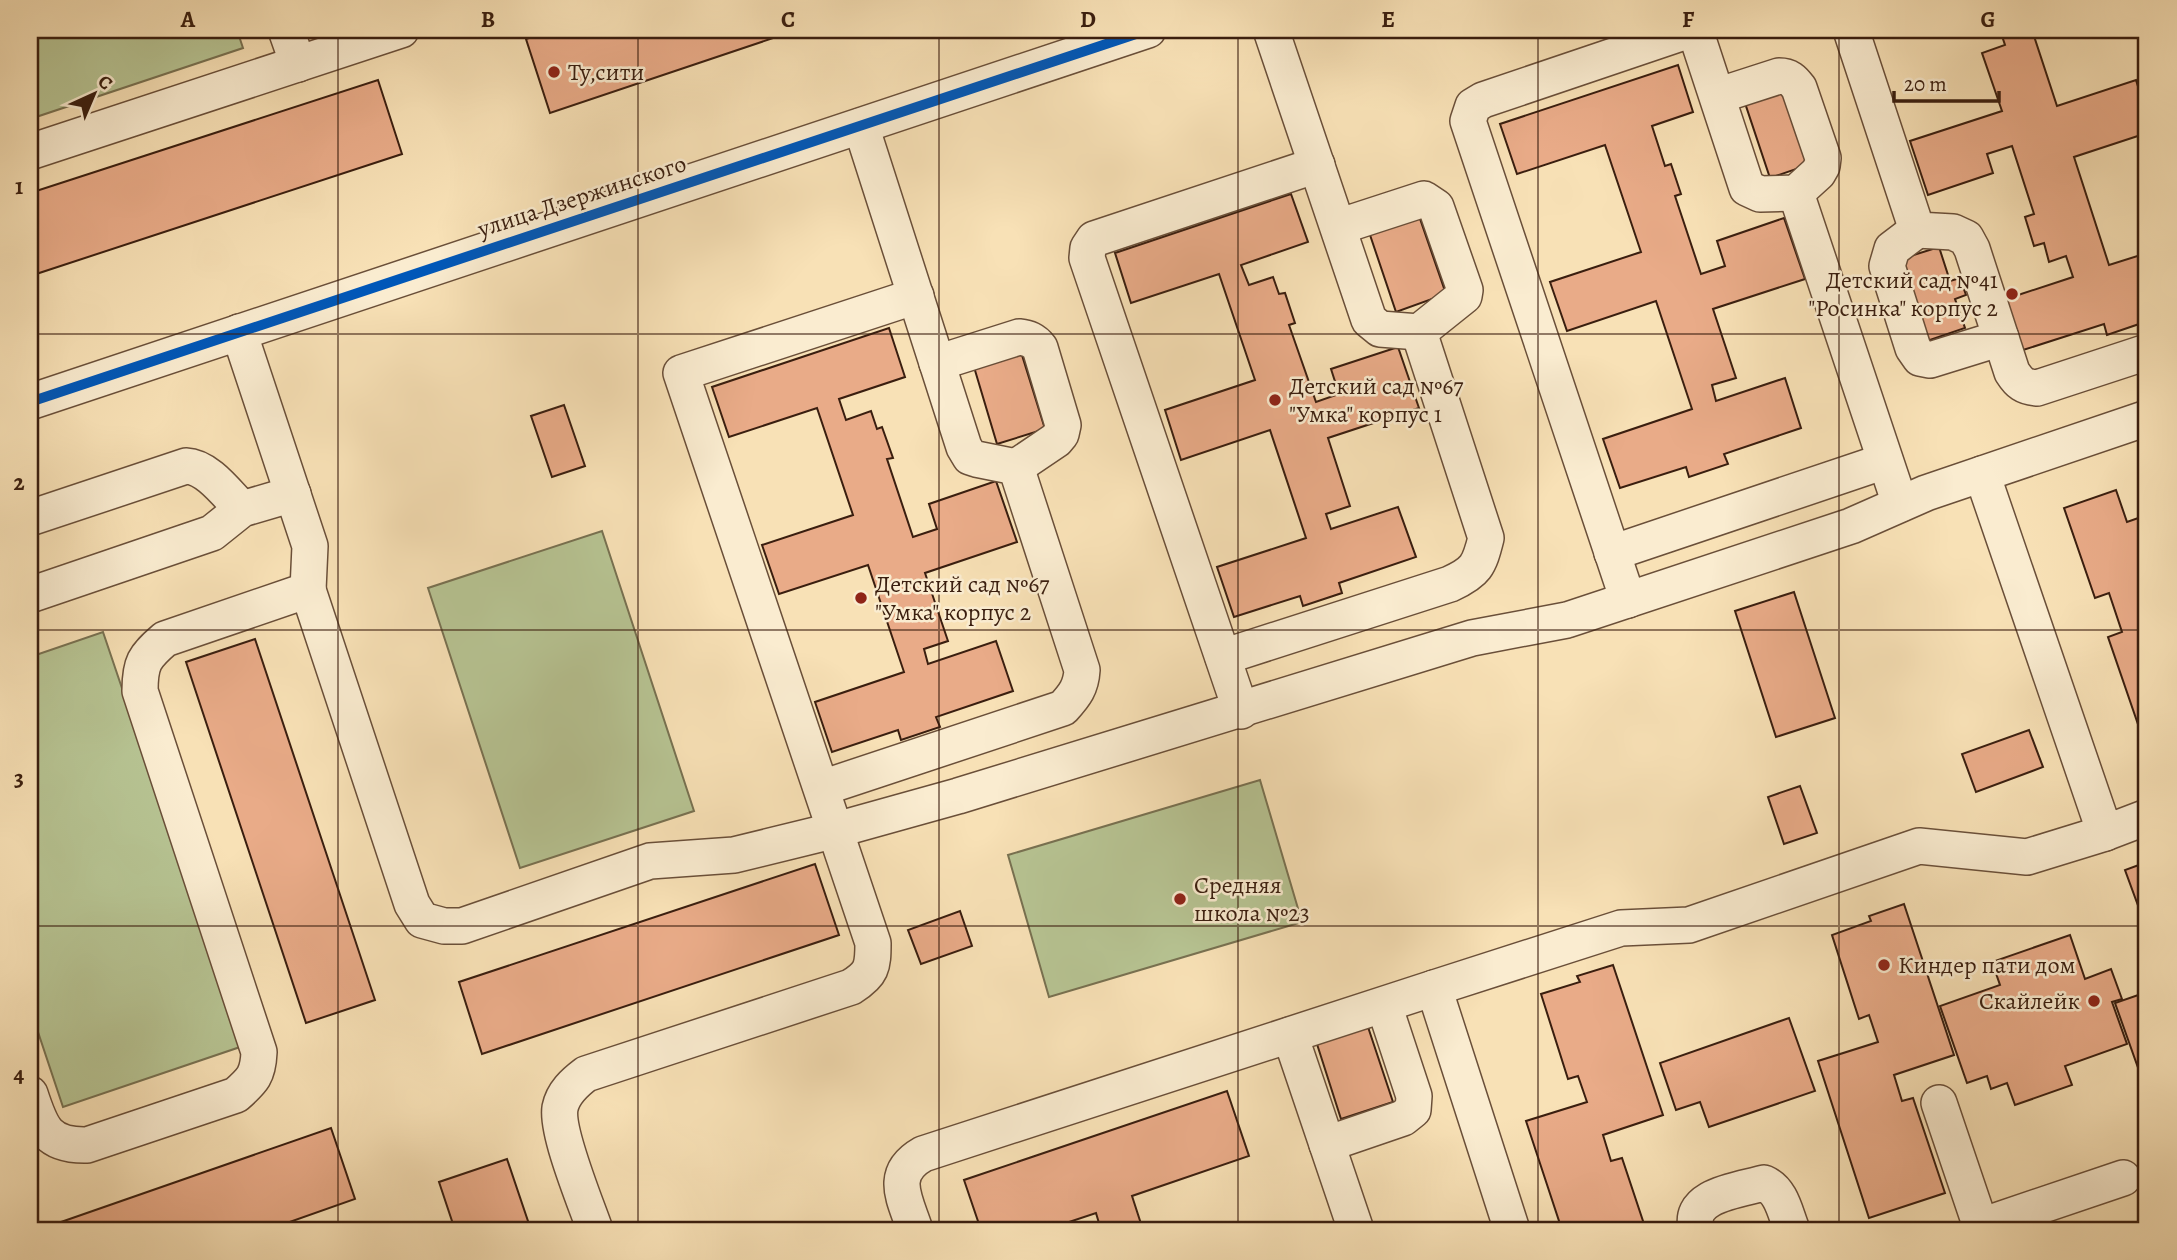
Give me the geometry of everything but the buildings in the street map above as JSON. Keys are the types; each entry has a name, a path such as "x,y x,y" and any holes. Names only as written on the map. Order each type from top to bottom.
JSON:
{"street":[{"path":"286,30 298,64"},
{"path":"30,152 401,30"},
{"name":"улица Дзержинского","path":"30,402 1148,30"},
{"path":"1271,30 1369,320 1381,329 1419,332 1461,299 1465,290 1436,207 1424,199 1338,228"},
{"path":"1628,600 1468,121 1469,113 1473,106 1483,100 1693,30 1747,188 1760,194 1796,192 1818,173 1823,158 1799,88 1793,80 1779,76 1717,96"},
{"path":"1851,30 1917,230"},
{"path":"861,126 916,296 937,363 964,447 970,457 1016,467 1061,434 1063,425 1036,342 1019,337 937,363"},
{"path":"1241,711 1087,258 1088,248 1094,239 1317,164"},
{"path":"1796,192 1900,504"},
{"path":"2001,338 1930,360 1920,358 1913,348 1887,266 1892,249 1917,230 1953,232 1966,238 1972,249 2001,338 2012,372 2025,387 2037,388 2147,352"},
{"path":"595,1230 561,1128 560,1107 570,1086 586,1074 851,987 863,979 873,966 873,943 681,373 916,296"},
{"path":"239,331 310,546 308,590 412,904 422,920 444,926 462,926 650,861 734,855 836,830 1241,711 1472,638 1567,620 1851,526 1900,504 1982,474 2147,418"},
{"path":"1223,657 1450,584 1469,575 1480,561 1486,538 1419,332"},
{"path":"1612,553 1885,461"},
{"path":"30,518 186,466 202,470 242,509"},
{"path":"822,788 1063,708 1081,685 1082,670 1016,467"},
{"path":"1982,474 2105,832"},
{"path":"30,595 212,533 242,509 293,494"},
{"path":"30,1094 40,1126 52,1137 70,1145 87,1145 236,1094 258,1071 259,1052 140,691 140,668 149,652 165,639 308,590"},
{"path":"915,1230 902,1191 901,1179 911,1161 923,1154 1621,928 1689,925 1919,846 2028,858 2147,817"},
{"path":"1434,988 1512,1230"},
{"path":"1327,1144 1404,1118 1413,1110 1414,1096 1384,1004"},
{"path":"1290,1035 1356,1230"},
{"path":"1939,1103 1982,1228 2123,1178"},
{"path":"1697,1230 1697,1210 1704,1201 1764,1183 1773,1187 1779,1196 1792,1230"}],"green space":[{"path":"30,30 237,30 243,48 30,119"},
{"path":"602,531 694,811 520,868 428,588"},
{"path":"103,632 243,1046 63,1107 30,1008 30,657"},
{"path":"1260,780 1302,922 1049,997 1008,855"}],"cycle path":[{"path":"30,402 1148,30"}],"place":[{"name":"Ту,сити","path":"554,72"},
{"name":"Детский сад №41 \"Росинка\" корпус 2","path":"2012,294"},
{"name":"Детский сад №67 \"Умка\" корпус 1","path":"1275,400"},
{"name":"Детский сад №67 \"Умка\" корпус 2","path":"861,598"},
{"name":"Средняя школа №23","path":"1180,899"},
{"name":"Киндер пати дом","path":"1884,965"},
{"name":"Скайлейк","path":"2094,1001"}]}
